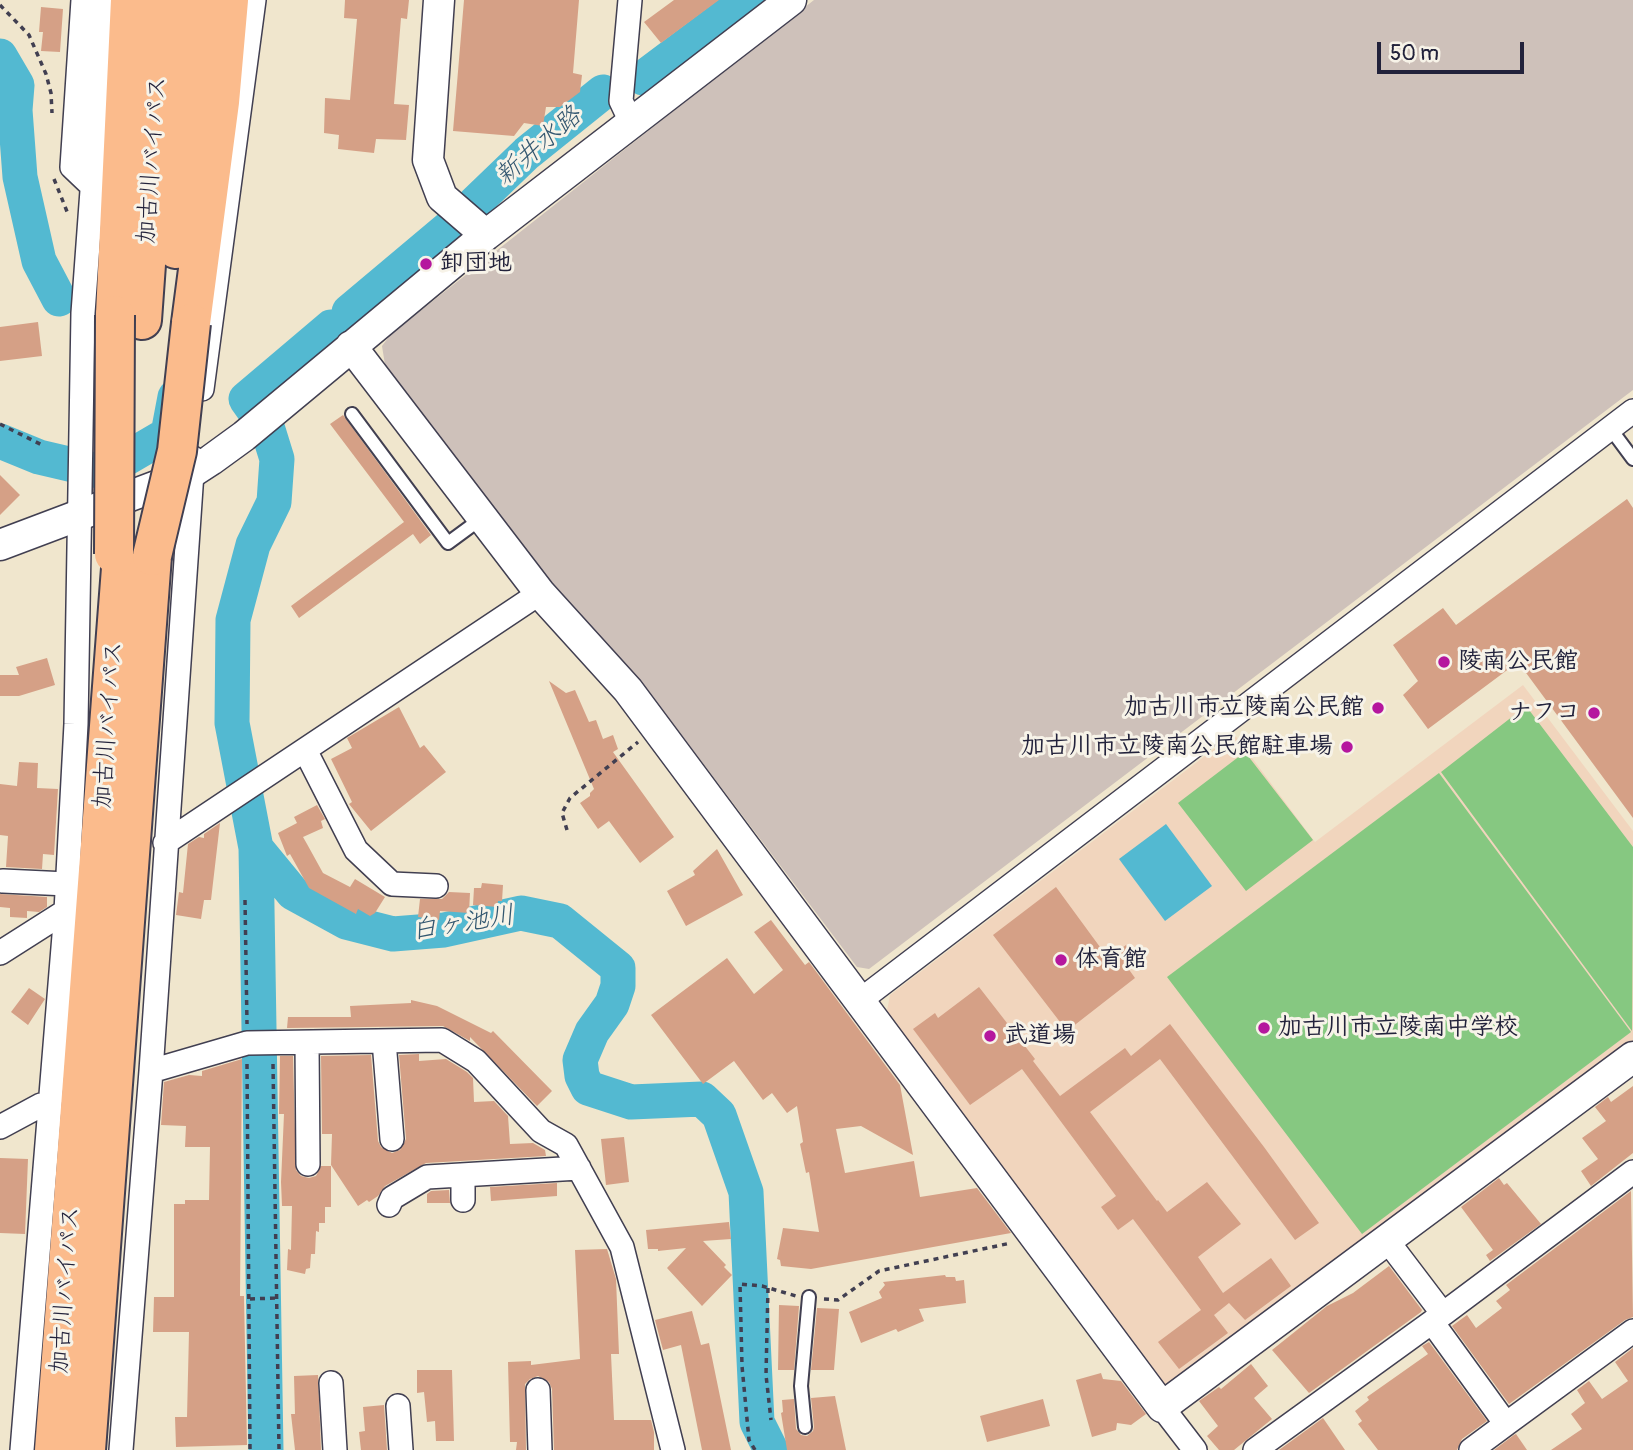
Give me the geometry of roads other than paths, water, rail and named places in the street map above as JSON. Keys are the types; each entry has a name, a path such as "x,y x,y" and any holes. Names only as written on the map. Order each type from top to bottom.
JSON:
{"highway":[{"path":"130,0 154,320 130,555"},
{"name":"加古川バイパス","path":"154,320 165,0"},
{"name":"加古川バイパス","path":"86,1450 130,555 154,320 196,0"},
{"path":"154,320 220,102 229,0"},
{"name":"加古川バイパス","path":"54,1450 114,657 130,555"}],"street":[{"path":"83,0 72,167 93,187"},
{"path":"22,1450 68,884 76,724 83,313 106,0"},
{"path":"121,1450 151,1071 191,473 254,0"},
{"path":"439,0 428,160 442,197 486,235"},
{"path":"630,0 621,101 631,122"},
{"path":"0,545 191,473 244,436 486,235 791,0"},
{"path":"351,346 540,593 628,690 858,1002 1195,1450"},
{"path":"858,1002 1633,411"},
{"path":"165,843 540,593"},
{"path":"305,750 334,832 356,849 394,895 436,886"},
{"path":"4,881 68,884"},
{"path":"0,953 66,911"},
{"path":"151,1071 247,1043 272,1042 442,1040 476,1060 541,1131 566,1145 622,1247 673,1450"},
{"path":"384,1041 392,1139"},
{"path":"307,1043 315,1150"},
{"path":"1163,1407 1386,1239 1631,1062"},
{"path":"0,1127 41,1105"},
{"path":"389,1205 392,1198 427,1177 579,1168"},
{"path":"1255,1450 1633,1172"},
{"path":"463,1175 463,1200"},
{"path":"1386,1239 1506,1424"},
{"path":"1471,1450 1633,1331"},
{"path":"331,1383 342,1407 335,1450"},
{"path":"538,1390 540,1450"},
{"path":"398,1406 401,1450"}],"lane":[{"path":"352,414 448,543 482,518"},
{"path":"1610,428 1633,459"},
{"path":"805,1427 801,1386 809,1297"}],"water":[{"path":"1166,824 1212,886 1165,921 1119,859"}],"waterway":[{"name":"新井水路","path":"643,78 747,0"},
{"name":"白ヶ池川","path":"0,56 17,85 15,110 20,177 39,261 59,299"},
{"name":"新井水路","path":"475,203 527,153 603,92"},
{"name":"新井水路","path":"349,312 449,228"},
{"name":"白ヶ池川","path":"331,327 246,399 268,430 277,459 274,502 253,545 233,620 232,723 256,848 293,893 346,922 393,934 444,930 521,913 560,921 618,968 618,986 612,1004 592,1032 580,1060 582,1076 588,1088 631,1102 702,1099 719,1115 746,1192 757,1422 771,1450"},
{"name":"新井水路","path":"0,441 39,457 103,472 168,434 175,397"},
{"path":"256,848 266,1450"}],"place":[{"name":"卸団地","path":"426,264"},
{"name":"陵南公民館","path":"1444,662"},
{"name":"加古川市立陵南公民館","path":"1378,708"},
{"name":"ナフコ","path":"1594,713"},
{"name":"加古川市立陵南公民館駐車場","path":"1347,747"},
{"name":"体育館","path":"1061,960"},
{"name":"加古川市立陵南中学校","path":"1264,1028"},
{"name":"武道場","path":"990,1036"}]}
